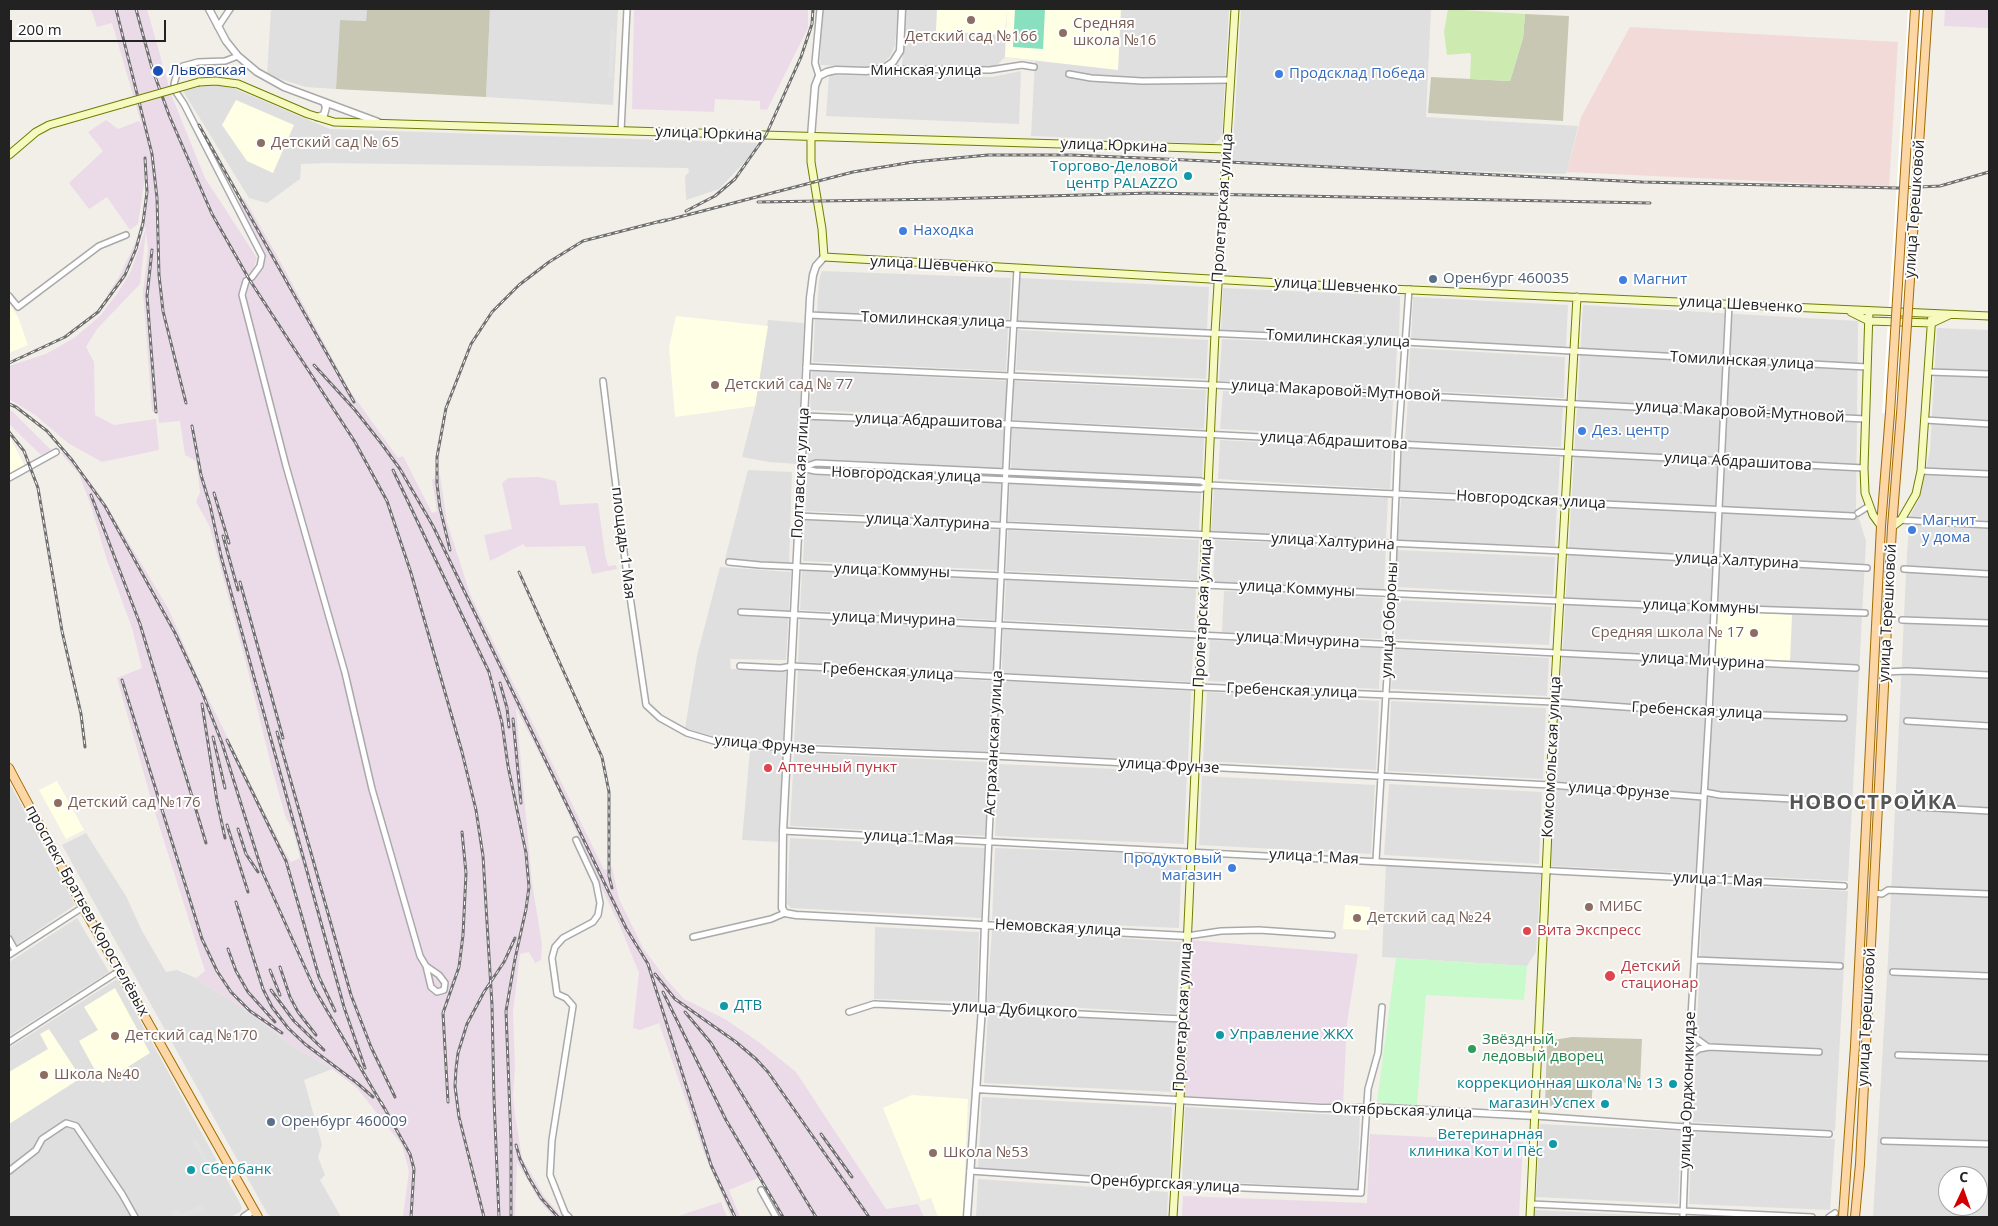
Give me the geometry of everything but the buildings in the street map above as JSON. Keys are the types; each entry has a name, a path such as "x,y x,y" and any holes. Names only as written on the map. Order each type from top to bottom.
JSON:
{"main road":[{"name":"Пролетарская улица","path":"1173,1217 1215,333 1235,9"},
{"name":"улица Терешковой","path":"1839,1215 1855,1046 1881,526 1890,413 1915,9"},
{"name":"улица Терешковой","path":"1854,1217 1860,1164 1884,672 1898,522 1901,414 1928,9"},
{"name":"улица Юркина","path":"9,155 36,132 49,125 199,82 216,81 238,84 316,118 334,122 1227,149"},
{"path":"811,137 812,169 822,229 824,257"},
{"name":"улица Шевченко","path":"824,257 1219,280 1577,296 1869,312 1989,316"},
{"name":"Комсомольская улица","path":"1530,1217 1554,702 1577,296"},
{"name":"улица Шевченко","path":"1848,310 1869,321 1932,323 1951,314"},
{"path":"1869,312 1865,419 1865,493 1868,506 1881,526"},
{"path":"1898,522 1916,494 1921,471 1932,314"},
{"name":"проспект Братьев Коростелёвых","path":"9,768 83,907 258,1215"}],"street":[{"path":"209,9 218,27 238,56 269,80 381,123"},
{"path":"218,27 230,9"},
{"path":"621,131 628,9"},
{"path":"811,137 815,86 819,76 815,63 820,9"},
{"path":"883,70 893,62 900,51 902,9"},
{"path":"238,56 225,61 198,62 184,66 178,70 174,84 176,92 184,104 262,256 260,266 252,277 246,281 242,288 242,294 286,466 345,673 372,789 420,956 426,966 431,987 437,992 444,990 445,983 439,975 426,966"},
{"name":"Минская улица","path":"819,76 836,70 990,70 1022,65 1034,67"},
{"path":"1069,74 1091,78 1142,80 1231,80"},
{"path":"316,118 324,114 326,107 324,102"},
{"path":"9,296 18,307 100,246 126,234"},
{"name":"Полтавская улица","path":"785,913 781,902 783,831 809,315 813,275 816,266 824,257"},
{"name":"Астраханская улица","path":"967,1217 982,1008 1005,479 1017,269"},
{"name":"улица Обороны","path":"1376,860 1392,593 1395,494 1409,289"},
{"name":"улица Орджоникидзе","path":"1684,1214 1690,1034 1715,608 1729,304"},
{"name":"Томилинская улица","path":"809,315 1404,342 1867,367"},
{"name":"улица Макаровой-Мутновой","path":"806,367 1401,394 1865,419"},
{"path":"1929,372 1989,374"},
{"name":"площадь 1 Мая","path":"603,381 627,576 646,705"},
{"name":"улица Абдрашитова","path":"804,416 1008,424 1864,468"},
{"path":"1925,420 1989,424"},
{"path":"9,478 56,452"},
{"name":"Новгородская улица","path":"801,468 816,464 1202,481 1209,485"},
{"name":"Новгородская улица","path":"801,468 816,471 1200,489 1209,485 1720,510 1856,514 1868,506"},
{"path":"1921,471 1989,474"},
{"name":"улица Халтурина","path":"798,516 1393,545 1563,551 1867,568"},
{"path":"1898,522 1989,526"},
{"name":"улица Коммуны","path":"729,562 1715,608 1865,613"},
{"path":"1904,569 1989,574"},
{"name":"улица Мичурина","path":"741,612 1856,668"},
{"path":"1902,620 1989,623"},
{"name":"Гребенская улица","path":"740,666 780,668 792,666 1199,687 1554,702 1709,713 1844,718"},
{"path":"1884,672 1989,675"},
{"name":"улица Фрунзе","path":"646,705 660,718 687,733 721,743 1846,802"},
{"path":"1907,721 1989,726"},
{"path":"1900,806 1989,811"},
{"name":"улица 1 Мая","path":"783,831 1376,860 1844,886"},
{"path":"569,1217 565,1213 550,1175 554,1131 573,1006 566,998 557,994 552,958 555,947 564,938 593,922 598,915 600,903 596,883 576,840"},
{"path":"1873,893 1882,894 1888,890 1989,894"},
{"path":"9,955 83,907"},
{"path":"694,936 771,919 785,913"},
{"name":"Немовская улица","path":"785,913 1187,936 1259,930 1332,935"},
{"path":"9,939 16,950"},
{"path":"1695,960 1840,966"},
{"path":"9,1042 119,971"},
{"path":"1893,972 1989,976"},
{"name":"улица Дубицкого","path":"849,1012 874,1004 1183,1019"},
{"path":"1368,1108 1368,1089 1378,1053 1382,1007"},
{"path":"1690,1034 1709,1047"},
{"path":"1689,1056 1699,1049 1709,1047 1819,1052"},
{"path":"1898,1055 1989,1058"},
{"name":"Октябрьская улица","path":"976,1089 1321,1108 1368,1108 1535,1116 1686,1127 1829,1134"},
{"name":"Оренбургская улица","path":"970,1171 1175,1185 1361,1193 1368,1108"},
{"path":"9,1171 32,1154 42,1139 66,1122 76,1126 135,1217"},
{"path":"1884,1141 1989,1144"},
{"path":"762,1190 776,1217"},
{"path":"1530,1204 1684,1214 1812,1217"},
{"path":"244,1217 258,1215"},
{"path":"1829,1217 1839,1215"}],"shaded area":[{"path":"91,9 147,9 171,94 205,178 257,258 254,267 259,274 266,258 238,203 244,198 350,391 398,458 403,456 432,513 437,511 432,480 440,475 447,522 470,594 604,870 612,867 619,899 643,948 684,999 725,1019 760,1043 796,1072 886,1209 918,1204 924,1217 779,1217 758,1178 729,1190 740,1217 731,1217 704,1153 659,1023 640,1030 633,1028 639,973 620,926 559,792 516,708 532,883 542,944 541,960 535,963 529,952 520,954 513,1012 515,1067 513,1096 522,1158 544,1196 562,1217 553,1217 539,1200 517,1162 515,1217 403,1217 409,1171 402,1145 357,1088 332,1069 291,1045 244,1009 196,978 205,971 153,806 117,678 142,668 132,628 79,474 61,453 66,450 102,498 168,608 202,686 283,849 291,862 300,858 293,830 286,818 272,769 209,525 196,502 200,492 196,461 185,455 180,421 159,423 158,414 152,411 143,292 148,250 146,231 140,284 97,329 86,347 94,362 95,415 114,425 156,419 159,450 102,462 68,443 35,415 9,399 9,366 46,354 74,338 100,316 131,271 146,228 129,270 111,298 107,295 119,277 137,239 142,222 146,192 145,178 138,224 130,230 107,197 89,209 69,183 103,151 88,132 106,120 118,129 139,121 142,126 112,23 97,27"},
{"path":"271,9 367,9 366,21 340,20 336,89 306,87 267,75"},
{"path":"367,9 490,9 486,97 336,89 340,20 366,21"},
{"path":"490,9 618,9 613,105 486,97"},
{"path":"634,9 808,9 808,28 767,110 760,109 760,101 715,99 714,112 632,109"},
{"path":"822,9 898,9 895,45 891,55 882,64 869,67 820,65"},
{"path":"905,9 1229,9 1222,133 1220,139 1214,144 1031,136 1035,61 1005,57 996,66 902,66"},
{"name":"Детский сад №166","path":"937,9 1007,9 1005,35 936,31"},
{"name":"Средняя школа №16","path":"1007,9 1121,9 1118,70 1005,57"},
{"path":"1241,9 1431,9 1426,117 1578,126 1567,172 1565,174 1232,164"},
{"path":"1945,9 1989,9 1989,28 1944,26"},
{"path":"1525,14 1569,16 1563,121 1428,113 1431,77 1510,81 1523,38"},
{"path":"1630,27 1898,42 1889,187 1567,172 1581,117"},
{"path":"611,29 615,30 612,78 608,78"},
{"path":"1021,71 1019,124 826,116 829,75 992,77"},
{"path":"210,84 233,88 330,129 757,143 754,152 719,189 686,200 685,176 689,172 688,168 327,163 301,164 300,179 267,203 249,198 183,91"},
{"name":"Детский сад № 65","path":"236,100 294,125 273,173 247,161 222,125"},
{"path":"822,271 1011,278 1009,320 817,312 819,280"},
{"path":"1020,278 1209,287 1207,330 1018,321"},
{"path":"1223,288 1400,296 1399,340 1221,331"},
{"path":"1413,297 1568,305 1566,348 1411,340"},
{"path":"9,303 18,317 28,345 9,353"},
{"path":"1583,305 1858,321 1856,509 1866,541 1848,881 1550,866"},
{"name":"Детский сад № 77","path":"676,316 768,326 755,406 675,417 669,347"},
{"path":"815,319 1008,328 1006,371 813,362"},
{"path":"768,320 804,323 797,464 769,462 742,457 755,406"},
{"path":"1937,328 1989,330 1989,1217 1873,1217 1888,959 1907,553 1910,516 1919,499 1930,451"},
{"path":"1018,330 1208,340 1206,379 1016,370"},
{"path":"1222,339 1397,347 1395,390 1219,381"},
{"path":"1410,348 1565,357 1564,398 1408,390"},
{"path":"812,371 1008,381 1006,419 810,410"},
{"path":"1014,381 1206,390 1204,429 1013,420"},
{"path":"1223,391 1393,399 1391,437 1220,429"},
{"path":"1408,399 1563,406 1561,447 1405,441"},
{"path":"9,409 51,450 41,455 9,424"},
{"path":"809,418 1005,428 1003,470 807,461"},
{"path":"1012,428 1204,438 1202,480 1011,471"},
{"path":"9,436 25,466 9,475"},
{"path":"1220,440 1392,449 1390,489 1218,479"},
{"path":"1402,448 1560,457 1558,496 1399,490"},
{"path":"748,470 792,472 789,563 725,559"},
{"path":"807,472 1003,481 1001,521 805,511"},
{"path":"539,477 556,481 560,505 598,503 608,566 616,565 617,569 592,574 585,546 526,547 523,544 490,561 484,535 512,529 502,483 508,478"},
{"path":"1010,481 1201,490 1199,530 1008,521"},
{"path":"1214,489 1388,498 1386,538 1211,533"},
{"path":"1401,499 1557,505 1555,546 1398,541"},
{"path":"805,520 1001,530 999,570 803,561"},
{"path":"1008,530 1199,540 1197,580 1006,571"},
{"path":"1215,540 1386,548 1384,589 1213,582"},
{"path":"1397,550 1555,557 1553,595 1395,587"},
{"path":"720,567 791,572 786,660 730,659 731,669 786,671 783,742 723,739 685,728 697,656"},
{"path":"802,570 998,579 996,620 800,610"},
{"path":"1006,580 1196,589 1194,630 1004,620"},
{"path":"1224,591 1383,598 1381,639 1222,632"},
{"path":"1396,600 1552,607 1549,645 1395,639"},
{"name":"Средняя школа № 17","path":"1718,611 1792,615 1790,662 1715,660"},
{"path":"800,619 996,629 994,672 798,662"},
{"path":"1003,629 1194,639 1191,682 1002,673"},
{"path":"1210,640 1381,648 1379,689 1208,681"},
{"path":"1394,649 1549,658 1547,696 1391,689"},
{"path":"798,670 993,681 990,752 794,743"},
{"path":"1003,681 1191,691 1188,762 999,752"},
{"path":"1207,692 1379,701 1376,770 1203,761"},
{"path":"1391,701 1546,708 1543,779 1388,771"},
{"path":"750,750 783,752 778,842 742,840"},
{"path":"794,753 989,762 986,836 790,826"},
{"path":"998,764 1187,772 1184,844 995,836"},
{"path":"1202,776 1375,785 1371,854 1199,845"},
{"name":"Детский сад №176","path":"57,781 84,830 66,839 39,790"},
{"path":"9,782 75,905 9,950"},
{"path":"1389,784 1542,792 1539,864 1384,855"},
{"path":"86,833 126,896 142,931 166,972 177,970 196,978 244,1009 291,1045 332,1069 304,1080 322,1145 318,1157 325,1175 320,1180 341,1217 271,1217 267,1213 62,845"},
{"path":"790,838 985,848 981,918 791,908 787,904"},
{"path":"995,848 1182,855 1179,928 992,920"},
{"path":"1386,864 1541,874 1536,952 1527,966 1382,957"},
{"path":"1703,884 1848,891 1835,1131 1693,1122"},
{"name":"Детский сад №24","path":"1345,905 1370,907 1369,930 1343,929"},
{"path":"77,918 109,972 9,1036 9,962"},
{"path":"875,927 979,932 977,1002 874,999"},
{"path":"992,930 1181,942 1176,1014 987,1002"},
{"path":"1190,940 1358,954 1347,1023 1343,1104 1183,1096"},
{"path":"117,979 240,1203 242,1208 240,1212 231,1217 9,1217 9,1048"},
{"name":"Детский сад №170","path":"115,988 150,1053 102,1083 79,1041 98,1030 84,1007"},
{"path":"988,1012 1176,1022 1172,1092 984,1083"},
{"name":"Школа №40","path":"49,1029 81,1078 9,1124 9,1072 48,1049 40,1034"},
{"path":"1572,1037 1642,1039 1640,1083 1593,1082 1591,1109 1545,1106 1547,1041"},
{"name":"Школа №53","path":"912,1095 968,1099 963,1217 938,1217 931,1198 921,1201 883,1108"},
{"path":"982,1097 1172,1107 1170,1181 978,1169"},
{"path":"1185,1107 1360,1116 1357,1189 1182,1180"},
{"path":"1540,1124 1681,1131 1678,1204 1536,1197"},
{"path":"1692,1131 1835,1139 1830,1210 1689,1204"},
{"path":"1370,1134 1523,1142 1519,1217 1182,1217 1183,1196 1367,1203"},
{"path":"196,1139 218,1177 213,1179 192,1141"},
{"path":"978,1179 1168,1192 1167,1217 976,1217"},
{"path":"721,1202 727,1217 675,1217"},
{"path":"201,1205 205,1211 182,1217 174,1217 170,1212 177,1209 183,1213"},
{"path":"1535,1210 1677,1217 1534,1217"}],"green space":[{"path":"1015,9 1045,9 1043,49 1013,47"},
{"path":"1448,9 1525,14 1523,38 1510,81 1470,79 1470,53 1447,55 1444,32"},
{"path":"1396,958 1527,966 1524,1000 1426,995 1417,1105 1377,1102"}],"pier":[{"path":"1908,9 1931,9 1904,414 1882,413"}],"railway":[{"path":"116,9 152,154 157,198 159,275 163,311 186,403"},
{"path":"136,9 152,68 169,115 212,214 249,279 355,442 387,501 411,573 462,752 476,810 483,856 492,1005 499,1217"},
{"path":"686,211 715,196 735,179 766,135 801,57 812,24 813,9"},
{"path":"199,125 354,402"},
{"path":"660,222 853,172 913,162 988,155 1071,155 1642,182 1898,188 1940,186 1989,172"},
{"path":"9,363 65,337 98,312 125,275 136,249 143,223 147,192 145,158"},
{"path":"758,202 1150,193 1650,203"},
{"path":"450,550 440,508 437,484 437,457 446,408 471,344 492,312 519,285 549,262 583,241 665,220"},
{"path":"152,250 147,296 156,412"},
{"path":"314,365 355,410 381,443 400,469 433,526 626,928 648,964 711,1165 735,1217"},
{"path":"9,404 16,407 47,431 72,460 105,506 175,633 201,689 222,743 262,871 315,990 384,1108"},
{"path":"192,426 201,475 210,505 221,556 344,1007 365,1068"},
{"path":"9,432 24,451 38,488 62,631 81,714 85,747"},
{"path":"393,470 489,672 502,723 508,766 526,853 529,887 506,1011 511,1141 511,1217"},
{"path":"214,493 229,543"},
{"path":"91,495 140,624 206,843"},
{"path":"223,536 238,590"},
{"path":"519,572 602,757 609,792 609,876 612,888"},
{"path":"240,582 283,738"},
{"path":"122,680 202,939 217,971 231,992 250,1011 282,1033"},
{"path":"500,683 507,708 509,727"},
{"path":"202,704 217,801 225,838"},
{"path":"513,719 521,803"},
{"path":"277,732 351,995 371,1047 395,1097"},
{"path":"213,737 225,788"},
{"path":"227,740 286,861 319,977 335,1011"},
{"path":"227,825 248,892"},
{"path":"238,829 246,854 258,872"},
{"path":"448,1102 443,1013 459,967 463,935 466,873 462,832"},
{"path":"236,902 263,989 272,1007 288,1028 305,1044 373,1097"},
{"path":"484,1217 459,1117 455,1086 456,1069 458,1053 467,1024 484,992 504,962 515,938"},
{"path":"228,949 236,971 248,992 275,1022"},
{"path":"280,967 290,997 298,1012 316,1035"},
{"path":"270,970 280,995"},
{"path":"655,974 675,999 736,1042 768,1072 869,1217"},
{"path":"271,990 294,1021 324,1050"},
{"path":"663,992 726,1120 783,1217"},
{"path":"685,1012 711,1043 816,1217"},
{"path":"381,1102 410,1154 414,1169 411,1217"},
{"path":"821,1134 852,1177"},
{"path":"516,1145 529,1178 541,1198 558,1217"}],"place":[{"name":"Детский сад №166","path":"971,20"},
{"name":"Средняя школа №16","path":"1063,33"},
{"name":"Львовская","path":"158,71"},
{"name":"Продсклад Победа","path":"1279,74"},
{"name":"Детский сад № 65","path":"261,143"},
{"name":"Торгово-Деловой центр PALAZZO","path":"1188,176"},
{"name":"Находка","path":"903,231"},
{"name":"Оренбург 460035","path":"1433,279"},
{"name":"Магнит","path":"1623,280"},
{"name":"Детский сад № 77","path":"715,385"},
{"name":"Дез. центр","path":"1582,431"},
{"name":"Магнит у дома","path":"1912,530"},
{"name":"Средняя школа № 17","path":"1754,633"},
{"name":"Аптечный пункт","path":"768,768"},
{"name":"Детский сад №176","path":"58,803"},
{"name":"Продуктовый магазин","path":"1232,868"},
{"name":"МИБС","path":"1589,907"},
{"name":"Детский сад №24","path":"1357,918"},
{"name":"Вита Экспресс","path":"1527,931"},
{"name":"Детский стационар","path":"1610,976"},
{"name":"ДТВ","path":"724,1006"},
{"name":"Управление ЖКХ","path":"1220,1035"},
{"name":"Детский сад №170","path":"115,1036"},
{"name":"Звёздный, ледовый дворец","path":"1472,1049"},
{"name":"Школа №40","path":"44,1075"},
{"name":"коррекционная школа № 13","path":"1673,1084"},
{"name":"магазин Успех","path":"1605,1104"},
{"name":"Оренбург 460009","path":"271,1122"},
{"name":"Ветеринарная клиника Кот и Пёс","path":"1553,1144"},
{"name":"Школа №53","path":"933,1153"},
{"name":"Сбербанк","path":"191,1170"}],"district":[{"name":"НОВОСТРОЙКА","path":"1873,803"}]}
